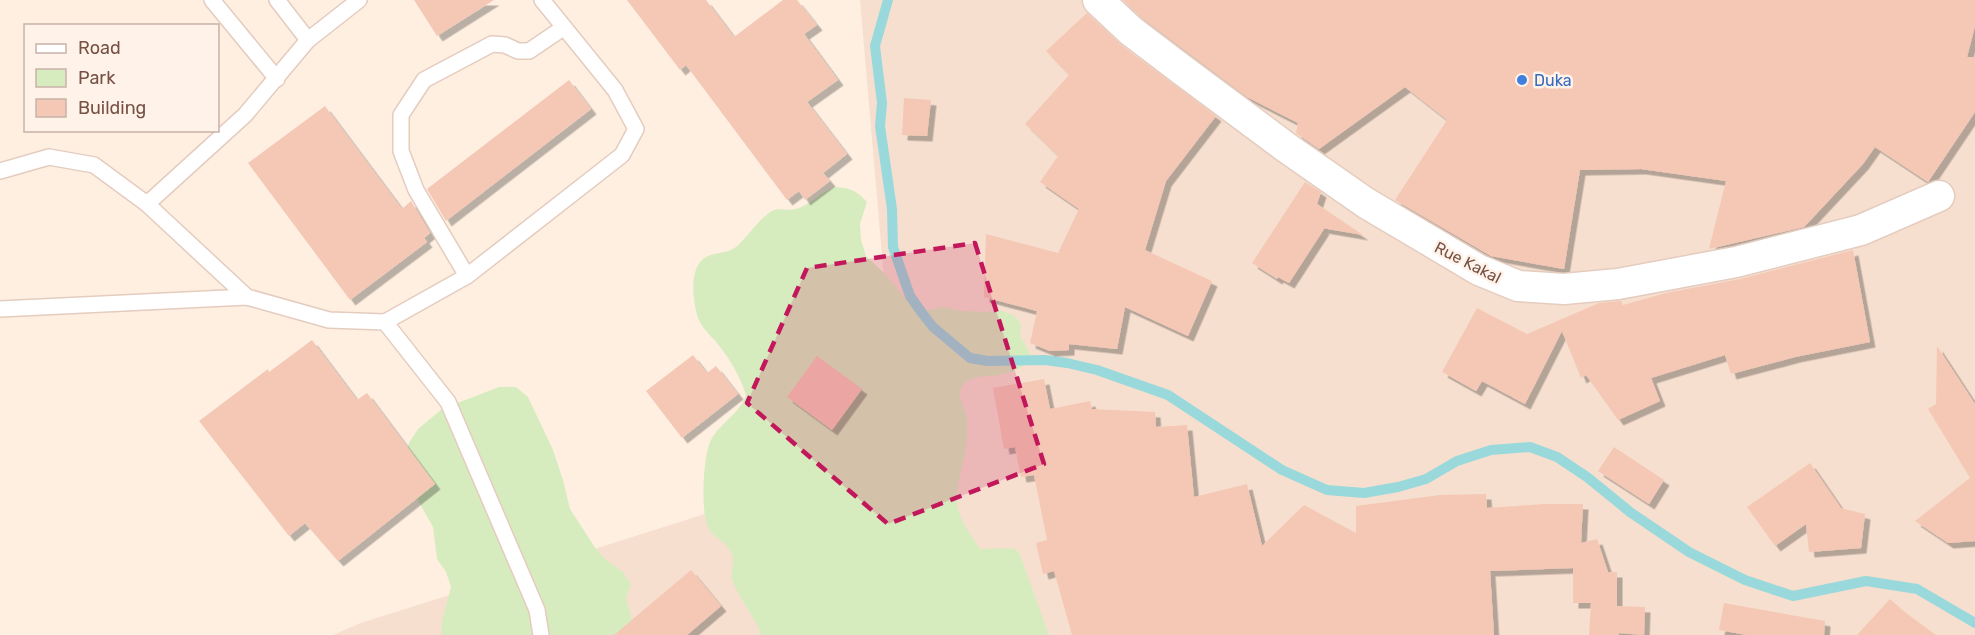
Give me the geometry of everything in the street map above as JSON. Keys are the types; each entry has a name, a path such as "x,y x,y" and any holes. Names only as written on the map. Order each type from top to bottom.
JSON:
{"street":[{"name":"Rue Kakal","path":"1098,0 1131,30 1181,69 1366,203 1479,270 1518,286 1564,289 1618,284 1736,262 1861,230 1939,196"}],"lane":[{"path":"212,0 277,79"},
{"path":"277,0 308,40"},
{"path":"147,204 245,115 308,40 359,0"},
{"path":"0,309 247,297 329,320 385,322 467,276 622,155 636,129 615,90 542,0"},
{"path":"467,276 416,190 401,151 401,115 424,80 492,44 505,45 518,51 529,51 563,28"},
{"path":"0,171 50,158 94,165 147,204 247,297"},
{"path":"385,322 448,402 537,610 541,635"}],"highlighted area":[{"path":"975,243 1044,464 888,524 747,403 807,268"}],"shaded area":[{"path":"860,0 1975,0 1975,635 333,635 361,623 771,493 893,383"}],"green space":[{"path":"834,187 852,190 867,202 860,224 861,240 866,256 883,272 913,308 929,310 944,307 960,311 991,312 999,310 1013,315 1019,321 1020,336 1031,355 1028,362 1010,372 973,378 964,384 960,391 967,416 967,436 957,500 962,520 980,549 1012,548 1019,552 1049,635 760,635 759,628 740,597 732,579 731,552 711,532 706,522 704,473 710,442 739,408 746,395 730,361 699,321 693,285 694,276 696,268 706,257 736,247 772,211 799,208"},
{"path":"499,387 516,387 528,397 553,450 570,509 596,549 606,560 623,572 631,584 626,598 634,635 441,635 442,621 451,587 446,572 437,559 433,527 411,488 404,457 418,429 442,409"}],"building":[{"path":"414,0 494,0 437,36"},
{"path":"627,0 706,0 734,37 783,0 797,0 817,25 804,34 838,80 807,102 847,154 823,173 830,181 805,200 799,191 787,200 686,65 680,70"},
{"path":"1123,0 1975,0 1975,26 1967,57 1975,57 1975,112 1928,182 1875,147 1863,164 1804,227 1709,249 1726,181 1641,169 1580,170 1564,269 1491,256 1395,200 1447,120 1405,87 1319,149 1296,133 1298,123 1247,97 1142,18"},
{"path":"1087,13 1121,45 1216,116 1166,181 1145,250 1212,281 1188,336 1125,307 1117,349 1069,344 1069,350 1050,351 1030,343 1037,311 984,297 986,234 1058,253 1079,209 1040,182 1058,156 1025,124 1069,75 1046,51"},
{"path":"569,80 591,109 446,221 427,189"},
{"path":"904,98 931,100 927,136 902,135"},
{"path":"325,106 402,209 411,201 430,233 424,238 427,242 350,300 248,163"},
{"path":"1305,182 1321,192 1317,204 1363,235 1322,228 1324,229 1289,283 1278,277 1277,279 1252,263"},
{"path":"1853,250 1870,342 1795,357 1731,374 1725,355 1651,378 1660,401 1618,420 1586,375 1581,378 1562,331 1525,404 1482,381 1476,391 1442,372 1477,308 1527,334 1599,303 1621,301 1623,305 1666,293 1740,279"},
{"path":"312,340 357,400 367,393 435,484 338,561 305,523 289,536 199,421 268,369 269,372"},
{"path":"1937,346 1975,404 1975,541 1948,543 1915,521 1970,478 1928,409 1936,404"},
{"path":"693,355 707,373 716,366 738,394 682,438 646,391"},
{"path":"817,356 862,389 832,430 787,397"},
{"path":"1044,379 1050,409 1090,401 1092,409 1155,412 1156,427 1187,425 1194,497 1247,484 1262,546 1304,505 1356,533 1356,506 1440,495 1486,494 1487,508 1583,504 1581,543 1597,539 1608,572 1617,572 1617,606 1645,607 1644,635 1619,633 1619,635 1589,635 1591,603 1573,603 1573,568 1490,571 1494,635 1072,635 1054,571 1043,574 1036,543 1047,540 1034,475 1021,477 1015,447 1004,449 993,388"},
{"path":"1614,447 1664,480 1649,504 1598,471"},
{"path":"1810,463 1841,508 1865,514 1861,548 1809,552 1806,524 1775,546 1747,507"},
{"path":"691,570 721,606 687,635 614,635"},
{"path":"1890,599 1902,610 1936,635 1857,635"},
{"path":"1724,603 1825,621 1824,635 1747,635 1719,630"}],"waterway":[{"path":"888,0 875,46 882,103 880,126 892,209 893,247 910,296 933,327 970,358 988,361 1045,360 1067,363 1097,370 1168,395 1282,470 1327,490 1364,493 1398,487 1426,479 1457,461 1491,450 1530,447 1557,457 1587,477 1630,512 1689,552 1745,580 1793,596 1866,581 1917,589 1975,623"}],"place":[{"name":"Duka","path":"1522,80"}]}
